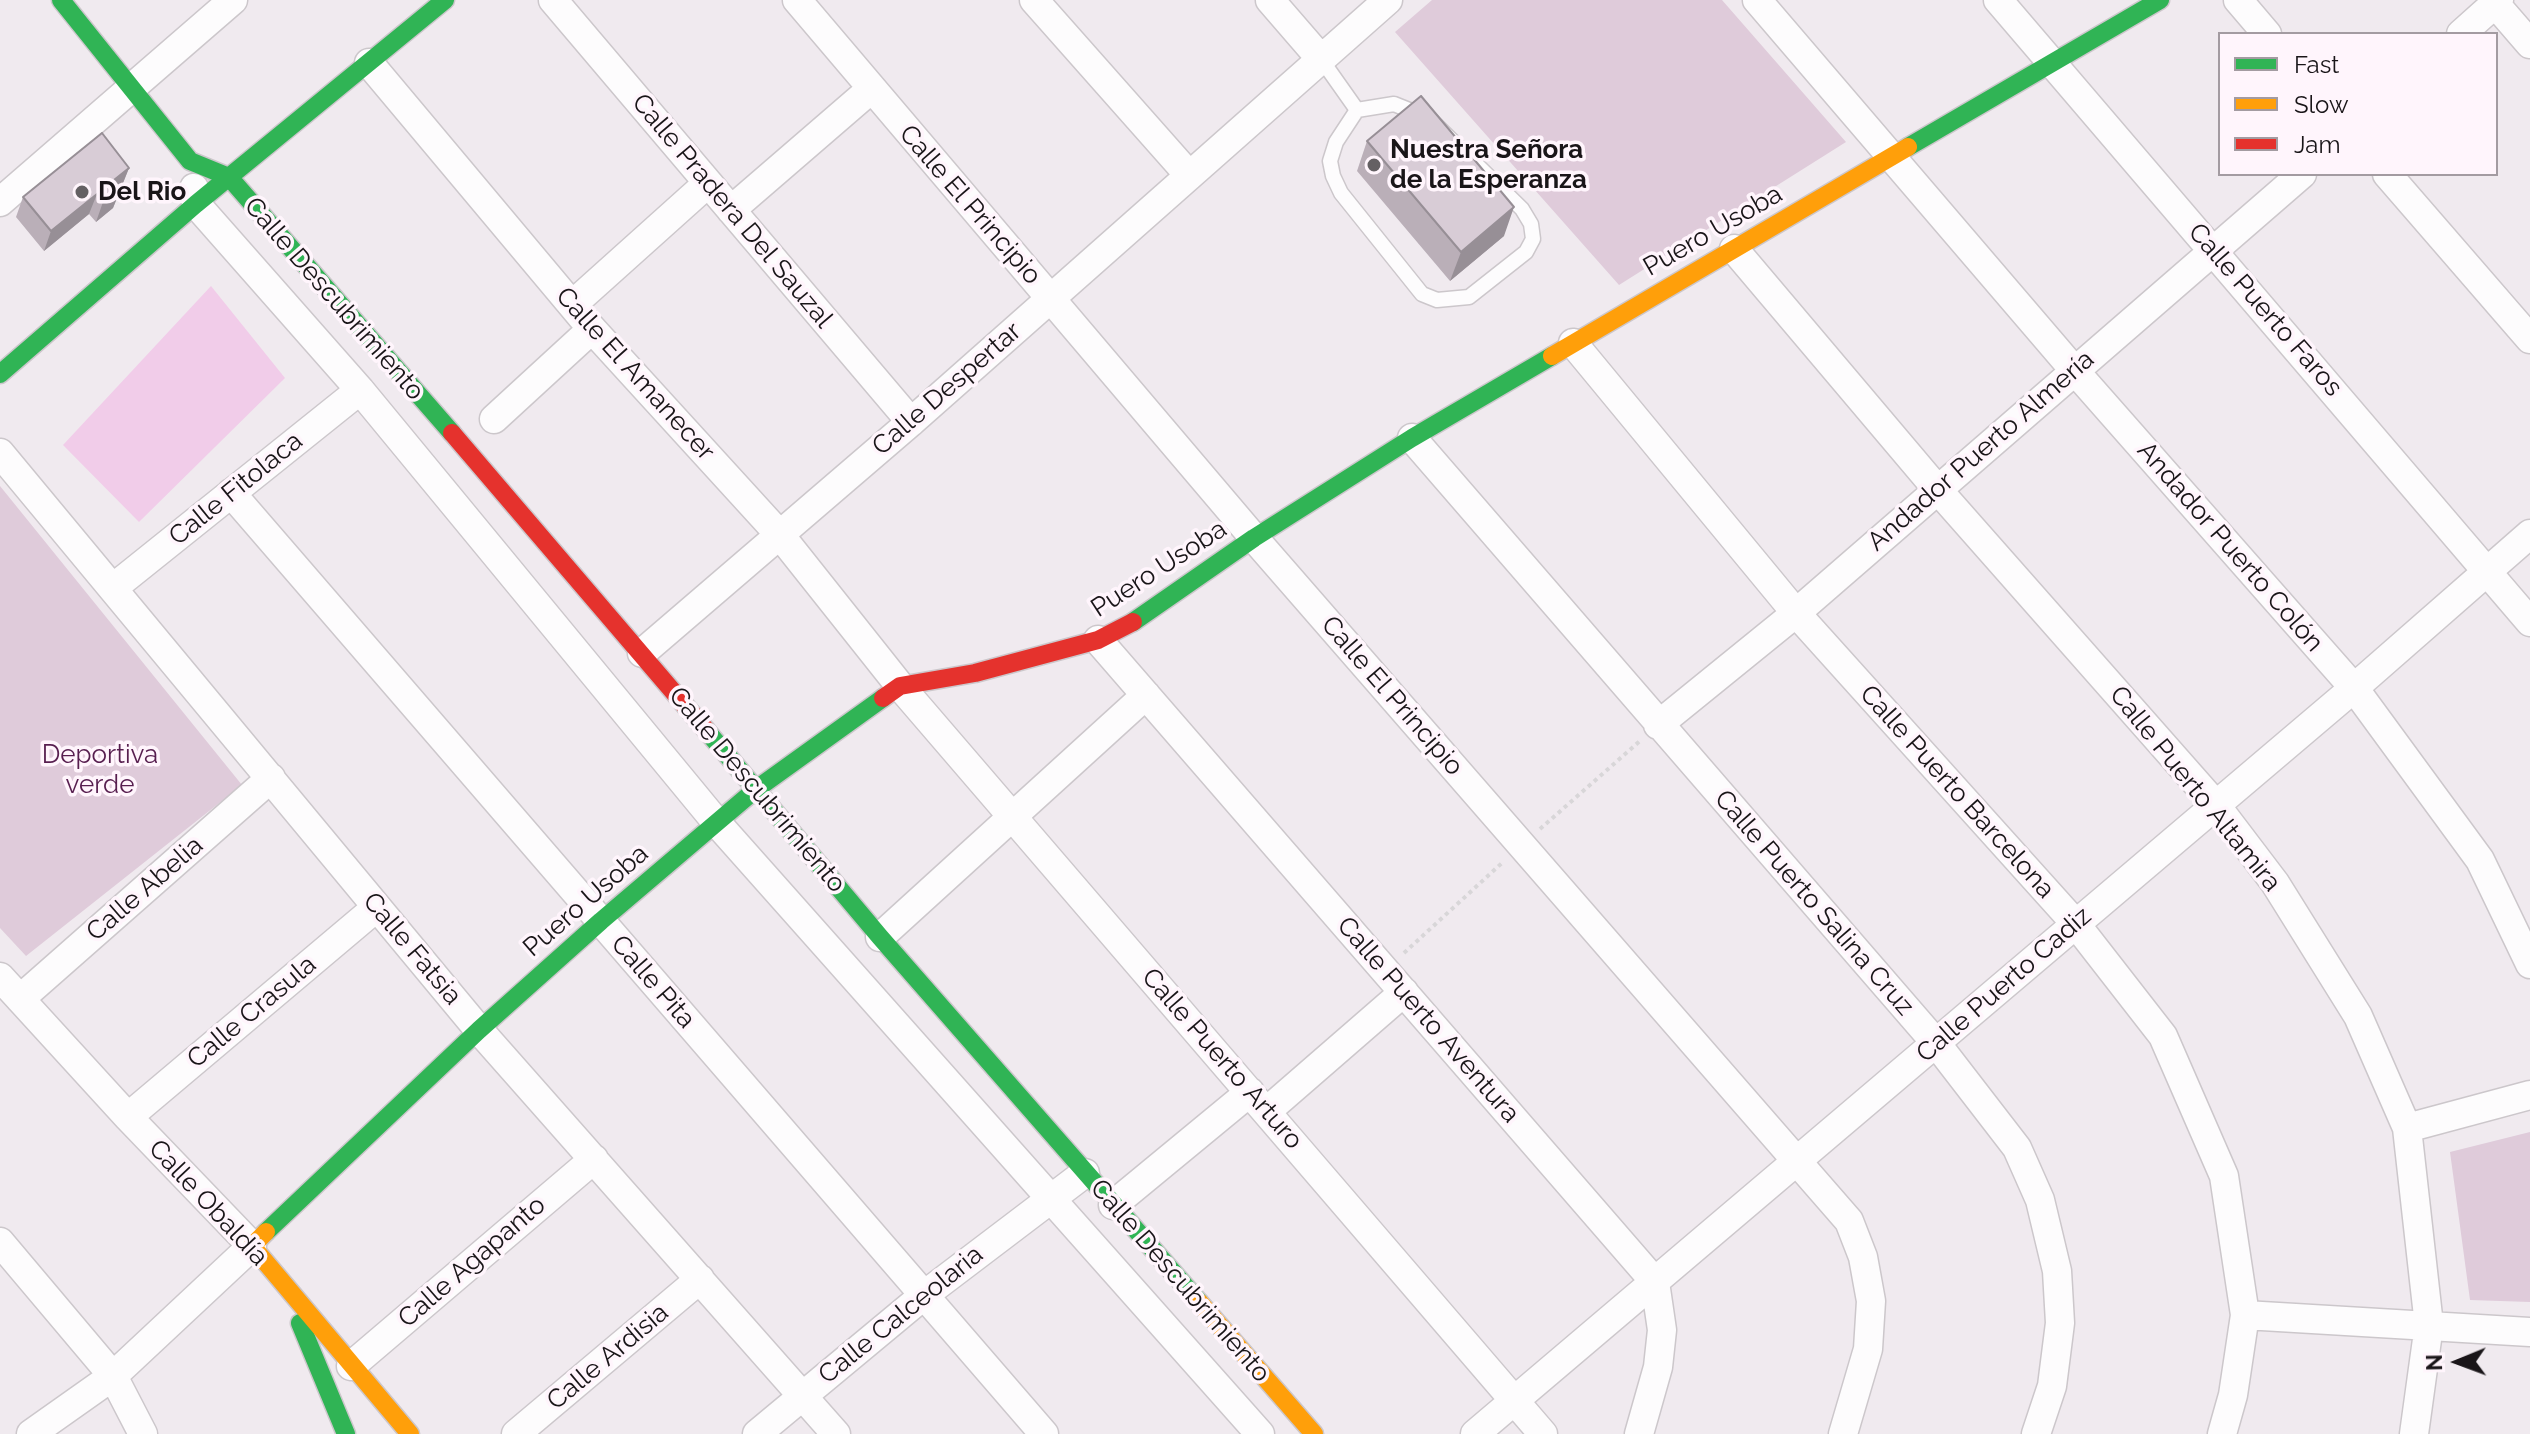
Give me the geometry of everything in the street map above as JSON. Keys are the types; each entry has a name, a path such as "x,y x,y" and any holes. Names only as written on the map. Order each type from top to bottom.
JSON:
{"street":[{"name":"Calle Descubrimiento","path":"61,0 190,161 229,177 642,653 880,937 1314,1434"},
{"path":"0,202 233,0"},
{"path":"0,374 196,204 445,0"},
{"name":"Calle Pradera Del Sauzal","path":"553,0 911,422"},
{"name":"Calle El Principio","path":"797,0 870,90 1254,538 1849,1221 1863,1257 1871,1301 1868,1349 1843,1434"},
{"path":"1034,0 1189,175"},
{"path":"1270,0 1321,59"},
{"name":"Calle Despertar","path":"642,653 911,422 1388,0"},
{"name":"Andador Puerto Colón","path":"1757,0 2074,370 2354,688 2480,860 2530,964"},
{"name":"Calle Puerto Faros","path":"1998,0 2530,622"},
{"name":"Puero Usoba","path":"252,1246 479,1030 601,921 755,790 900,686 975,673 1098,640 1163,603 1254,538 1412,438 2160,0"},
{"path":"2238,0 2265,32"},
{"path":"2463,32 2495,1 2530,44"},
{"name":"Calle El Amanecer","path":"369,63 592,329 780,535 900,686"},
{"path":"731,210 870,90"},
{"path":"190,161 196,204"},
{"name":"Andador Puerto Almería","path":"1658,725 1796,613 2300,176"},
{"path":"2389,176 2530,339"},
{"path":"572,305 708,183"},
{"name":"Calle Descubrimiento","path":"196,204 360,390 717,823 1260,1434"},
{"name":"Calle Puerto Altamira","path":"1734,249 1937,489 2215,804 2314,942 2358,1016 2407,1128 2429,1325 2414,1434"},
{"path":"494,419 592,329"},
{"name":"Calle Puerto Barcelona","path":"1573,343 1796,613 2075,923 2163,1036 2224,1176 2245,1315 2233,1395 2222,1434"},
{"name":"Calle Fitolaca","path":"113,588 360,390"},
{"name":"Calle Puerto Salina Cruz","path":"1412,438 1936,1043 2017,1148 2040,1200 2057,1271 2060,1323 2052,1386 2036,1434"},
{"name":"Calle Fatsia","path":"0,453 479,1030 836,1434"},
{"name":"Calle Pita","path":"231,493 1044,1434"},
{"name":"Calle Puerto Cadiz","path":"1475,1434 2354,688 2530,534"},
{"name":"Calle Puerto Aventura","path":"1098,640 1655,1282"},
{"name":"Calle Puerto Arturo","path":"900,686 1543,1434"},
{"path":"880,937 1146,695"},
{"name":"Calle Abelia","path":"20,999 271,778"},
{"name":"Calle Crasula","path":"128,1117 377,907"},
{"name":"Calle Obaldía","path":"0,977 252,1246 410,1434"},
{"path":"1113,1205 1258,1102 1404,992"},
{"path":"2407,1128 2530,1095"},
{"name":"Calle Agapanto","path":"351,1366 594,1159"},
{"name":"Calle Calceolaria","path":"757,1434 923,1296 1048,1198 1085,1173"},
{"path":"0,1242 113,1376 143,1434"},
{"path":"31,1434 113,1376 252,1246"},
{"name":"Calle Ardisia","path":"516,1434 700,1279"},
{"path":"1639,1434 1658,1367 1662,1330 1655,1282"},
{"path":"286,1290 346,1434"},
{"path":"2245,1315 2530,1332"}],"lane":[{"path":"1321,59 1357,110"},
{"path":"1394,104 1429,118 1522,209 1531,224 1533,239 1526,252 1469,297 1437,300 1422,294 1341,193 1333,176 1330,161 1336,142 1357,110 1394,104"}],"green space":[{"path":"1432,0 1722,0 1846,142 1619,285 1395,32"},
{"name":"Deportiva verde","path":"0,486 242,785 26,956 0,928"},
{"path":"2530,1132 2530,1302 2470,1300 2450,1152"}],"shaded area":[{"path":"211,286 285,378 139,522 63,445"}],"building":[{"path":"1421,96 1514,207 1461,252 1367,141"},
{"path":"102,133 129,168 114,180 121,187 103,202 97,194 51,231 23,197"}],"traffic: fast":[{"path":"61,0 190,161 229,177 452,433"},
{"path":"0,374 196,204 445,0"},
{"path":"1908,147 2160,0"},
{"path":"1133,622 1254,538 1412,438 1552,356"},
{"path":"266,1232 479,1030 601,921 755,790 883,698"},
{"path":"706,730 880,937 1199,1302"},
{"path":"300,1323 346,1434"}],"traffic: slow":[{"path":"1552,356 1908,147"},
{"path":"266,1232 252,1246 410,1434"},
{"path":"1199,1302 1314,1434"}],"traffic: jam":[{"path":"452,433 706,730"},
{"path":"883,698 900,686 975,673 1098,640 1133,622"}],"place":[{"name":"Nuestra Señora de la Esperanza","path":"1374,165"},
{"name":"Del Rio","path":"82,192"}]}
